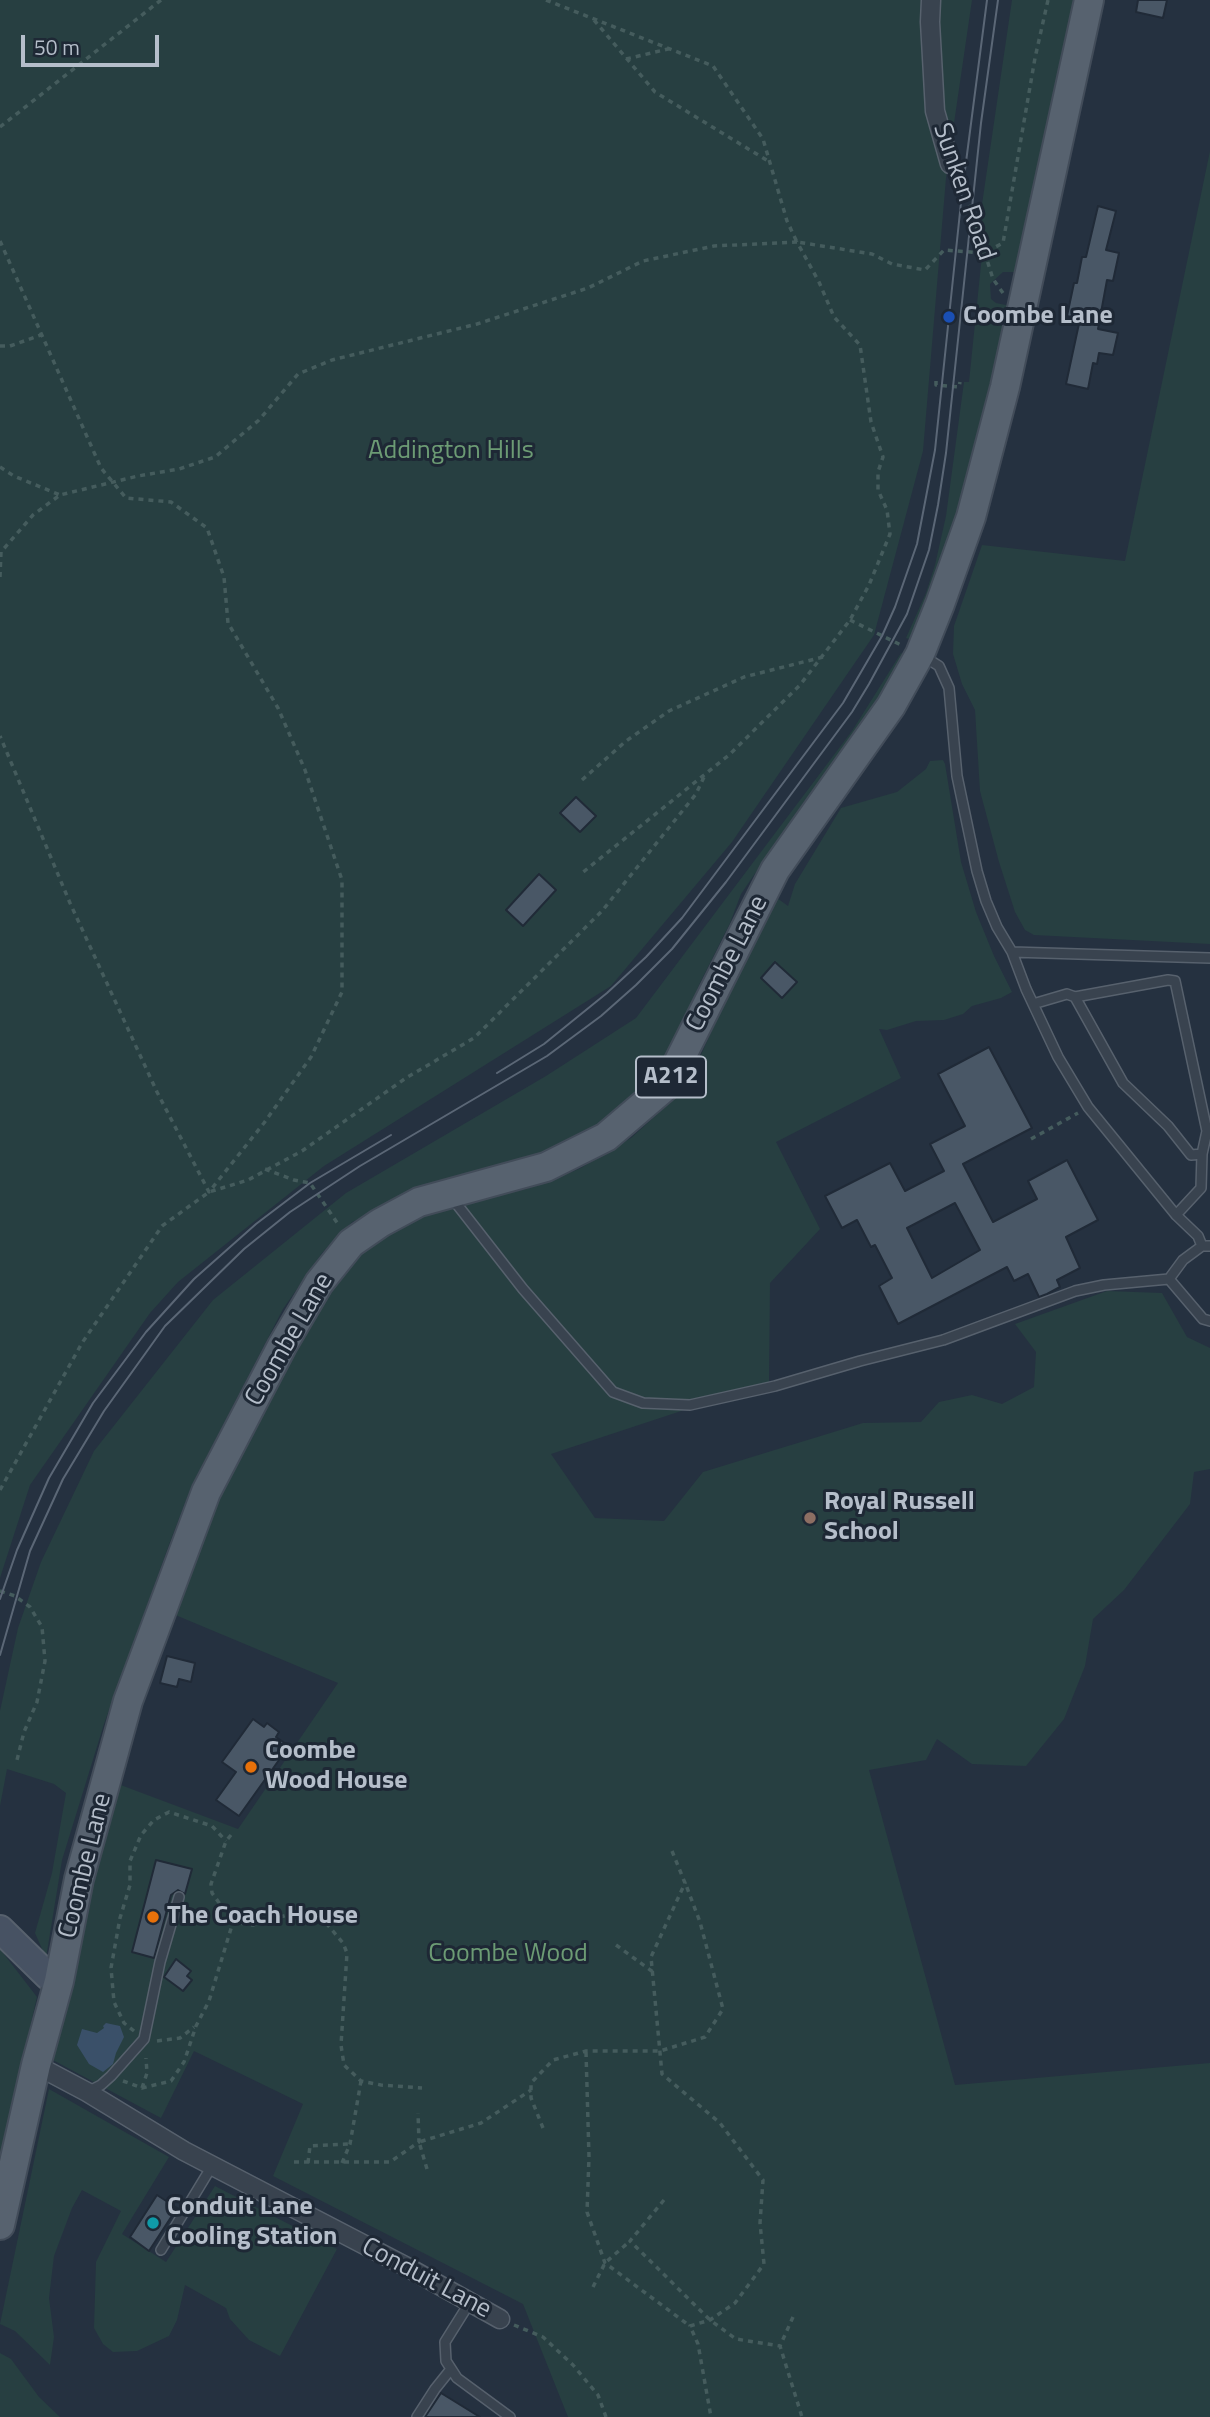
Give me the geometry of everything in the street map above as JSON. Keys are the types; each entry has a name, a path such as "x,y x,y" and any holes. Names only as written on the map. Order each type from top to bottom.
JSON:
{"main road":[{"name":"Coombe Lane","path":"59,1981 79,1880 128,1701 206,1492 319,1283 351,1243 380,1223 411,1206 448,1193 546,1167 606,1137 667,1085 775,870 891,706 920,654 958,555 986,460 1027,288 1089,0"},
{"name":"A212","path":"0,2225 36,2066 59,1981"}],"street":[{"name":"Sunken Road","path":"931,0 935,111 950,164"},
{"path":"0,1929 48,1976 59,1981"},
{"name":"Conduit Lane","path":"36,2066 87,2092 212,2166 500,2319"}],"lane":[{"path":"448,1193 523,1289 613,1392 643,1403 690,1405 775,1386 943,1340 1075,1291 1104,1285 1169,1279 1183,1260 1206,1246 1176,1215 1088,1107 1058,1057 1012,952 986,901 957,776 949,688 939,666 920,654"},
{"path":"1012,952 1210,958"},
{"path":"1033,1004 1067,994 1075,997 1175,981 1208,1131 1202,1153 1201,1188 1176,1215"},
{"path":"1075,997 1123,1083 1168,1126 1191,1155 1202,1153"},
{"path":"1169,1279 1203,1319 1210,1321"},
{"path":"87,2092 111,2076 144,2039 160,1962 179,1897"},
{"path":"161,2250 212,2166"},
{"path":"470,2302 445,2342 446,2361 457,2378 510,2417"},
{"path":"417,2417 451,2369"}],"path":[{"path":"0,127 161,0"},
{"path":"546,0 713,66 762,139 787,221 834,317 860,345 872,422 883,457 878,472 878,490 887,510 890,534 869,585 850,620 823,657 729,755 582,873"},
{"path":"0,577 1,552 33,514 61,495 179,469 215,457 259,420 298,374 332,360 477,324 588,288 643,261 714,246 797,242 872,254 892,264 925,270 944,250 984,253 1003,243 1035,58 1048,0"},
{"path":"592,18 655,92 769,162"},
{"path":"626,59 669,48"},
{"name":"Sunken Road","path":"950,164 971,209 996,286 1005,295"},
{"path":"0,241 101,468 126,498 171,502 206,528 224,577 228,623 284,720 305,770 342,880 342,992 311,1058 209,1192 162,1226 82,1343 0,1490"},
{"path":"0,346 41,335"},
{"path":"936,381 936,385 959,387 960,382"},
{"path":"0,467 14,476 61,495"},
{"path":"850,620 920,654"},
{"path":"582,780 626,741 669,711 744,677 823,657"},
{"path":"0,736 70,903 158,1092 209,1192"},
{"path":"209,1192 248,1180 302,1151 406,1078 474,1038 602,911 696,794 706,773"},
{"path":"1031,1139 1088,1107"},
{"path":"265,1169 310,1183 351,1243"},
{"path":"0,1591 15,1596 30,1607 42,1627 46,1661 37,1702 24,1732 16,1764"},
{"path":"196,2026 180,2038 157,2041 144,2039 124,2023 114,2002 111,1968 120,1918 130,1885 130,1861 141,1835 154,1819 169,1812 212,1826 226,1841"},
{"path":"231,1835 226,1841 211,1884 212,1893 233,1922 253,1925 294,1913 321,1917 328,1923 347,1953 341,2045 344,2065 362,2081 422,2088"},
{"path":"543,2128 531,2098 531,2083 553,2060 586,2051 660,2051 705,2037 723,2009 700,1922 672,1851"},
{"path":"685,1883 651,1958 662,2074 720,2123 762,2180 760,2223 764,2264 735,2303 710,2320 690,2326"},
{"path":"111,2076 142,2088 171,2081 184,2062 196,2026 209,2001 233,1922"},
{"path":"616,1945 653,1972"},
{"path":"142,2088 147,2073 144,2039"},
{"path":"586,2051 589,2157 587,2212 604,2263 690,2326 698,2344 711,2417"},
{"path":"342,2163 350,2144 362,2081"},
{"path":"294,2162 390,2162 419,2142 481,2123 531,2090"},
{"path":"418,2113 419,2142 427,2169"},
{"path":"308,2163 310,2146 350,2144"},
{"path":"593,2287 604,2263 630,2241 664,2200"},
{"path":"630,2241 710,2320 736,2339 780,2347"},
{"path":"793,2317 780,2347 802,2417"},
{"name":"Conduit Lane","path":"500,2319 542,2337 573,2365 598,2395 606,2417"}],"green space":[{"name":"Addington Hills","path":"0,0 972,0 946,178 923,451 874,635 732,842 611,986 324,1166 178,1282 150,1313 30,1485 0,1578"},
{"path":"1012,0 1080,0 1022,272 1003,272 990,284 991,299 996,303 1011,306 966,496 915,641 906,638 935,565 946,516 964,382 969,382 982,255 976,245"},
{"path":"1210,151 1210,944 1034,935 1025,930 1015,912 980,791 975,710 962,684 953,654 954,626 982,545 1125,561"},
{"path":"901,653 906,655 854,741 804,802 741,894 674,1046 651,1083 624,1108 593,1128 543,1153 352,1222 322,1253 283,1309 192,1485 170,1542 104,1724 62,1860 46,1958 35,1933 52,1873 66,1793 54,1784 7,1769 0,1806 0,1711 18,1628 41,1562 94,1451 213,1300 346,1193 546,1076 636,1018 852,731"},
{"name":"Coombe Wood","path":"943,760 961,862 976,912 1012,992 972,1006 963,1014 944,1020 916,1021 887,1030 879,1029 901,1078 776,1142 820,1229 770,1283 769,1382 551,1454 595,1518 664,1521 703,1472 863,1423 921,1422 939,1402 972,1395 1002,1404 1034,1387 1036,1352 1015,1324 1107,1291 1162,1293 1187,1337 1210,1348 1210,1469 1194,1472 1190,1504 1124,1590 1093,1619 1085,1666 1064,1719 1026,1766 972,1764 937,1739 926,1760 869,1770 955,2085 1210,2063 1210,2417 568,2417 523,2304 273,2176 303,2104 194,2051 161,2118 51,2059 64,1997 118,1784 238,1829 338,1683 173,1614 212,1503 319,1307 360,1253 409,1218 465,1201 523,1190 579,1169 631,1138 686,1088 777,898 788,906 795,884 841,808 897,792 926,769 930,761"},
{"path":"0,1949 37,1997 0,2158"},
{"path":"49,2089 169,2157 122,2234 166,2262 215,2186 337,2249 280,2356 249,2340 230,2319 226,2308 185,2285 177,2320 169,2336 137,2351 113,2352 103,2344 94,2328 96,2262 121,2211 82,2190 72,2208 54,2256 49,2298 54,2337 50,2365 15,2331 0,2324"},
{"path":"0,2353 11,2359 39,2397 60,2417 0,2417"}],"water":[{"path":"106,2023 120,2026 124,2037 113,2064 103,2072 89,2064 77,2045 82,2029 97,2033"}],"building":[{"path":"1138,0 1167,0 1163,18 1136,12"},
{"path":"1098,206 1116,211 1106,250 1119,253 1113,281 1107,280 1098,329 1118,333 1113,355 1099,353 1097,364 1093,363 1088,389 1066,384 1080,319 1067,316 1082,257 1086,257"},
{"path":"576,797 596,816 580,832 560,813"},
{"path":"539,874 556,890 523,926 506,910"},
{"path":"775,962 797,982 782,998 761,978"},
{"path":"989,1047 1032,1128 963,1164 993,1222 1037,1199 1028,1181 1067,1160 1098,1220 1066,1237 1080,1268 1057,1280 1060,1287 1047,1294 1039,1297 1028,1274 1014,1281 1007,1267 898,1324 879,1286 892,1278 875,1245 871,1247 857,1220 842,1228 825,1196 890,1163 905,1191 944,1171 930,1144 965,1126 938,1074","holes":["955,1203 980,1250 932,1278 907,1228"]},
{"path":"167,1656 195,1663 191,1682 179,1679 177,1687 160,1683"},
{"name":"Coombe Wood House","path":"253,1719 264,1727 267,1723 279,1732 276,1737 289,1746 239,1816 216,1800 236,1772 222,1762"},
{"name":"The Coach House","path":"156,1860 192,1869 185,1894 178,1890 171,1895 154,1958 132,1952"},
{"path":"176,1959 191,1971 187,1976 192,1980 183,1991 164,1977"},
{"name":"Conduit Lane Cooling Station","path":"157,2195 177,2208 149,2251 130,2237"},
{"path":"441,2393 480,2417 425,2417"}],"tram line":[{"path":"497,1073 544,1044 607,993 646,957 682,918 843,703 882,636 917,544 935,450 962,193 987,0"},
{"path":"0,1655 30,1551 63,1479 104,1411 165,1326 244,1249 290,1212 360,1166 547,1056 601,1016 636,985 672,949 726,882 852,712 869,684 907,614 929,550 938,505 946,453 981,123 998,0"},
{"path":"0,1599 17,1550 49,1478 93,1403 146,1332 194,1279 256,1224 310,1183 391,1135"}],"place":[{"name":"Coombe Lane","path":"949,317"},
{"name":"Royal Russell School","path":"810,1518"},
{"name":"Coombe Wood House","path":"251,1767"},
{"name":"The Coach House","path":"153,1917"},
{"name":"Conduit Lane Cooling Station","path":"153,2223"}]}
